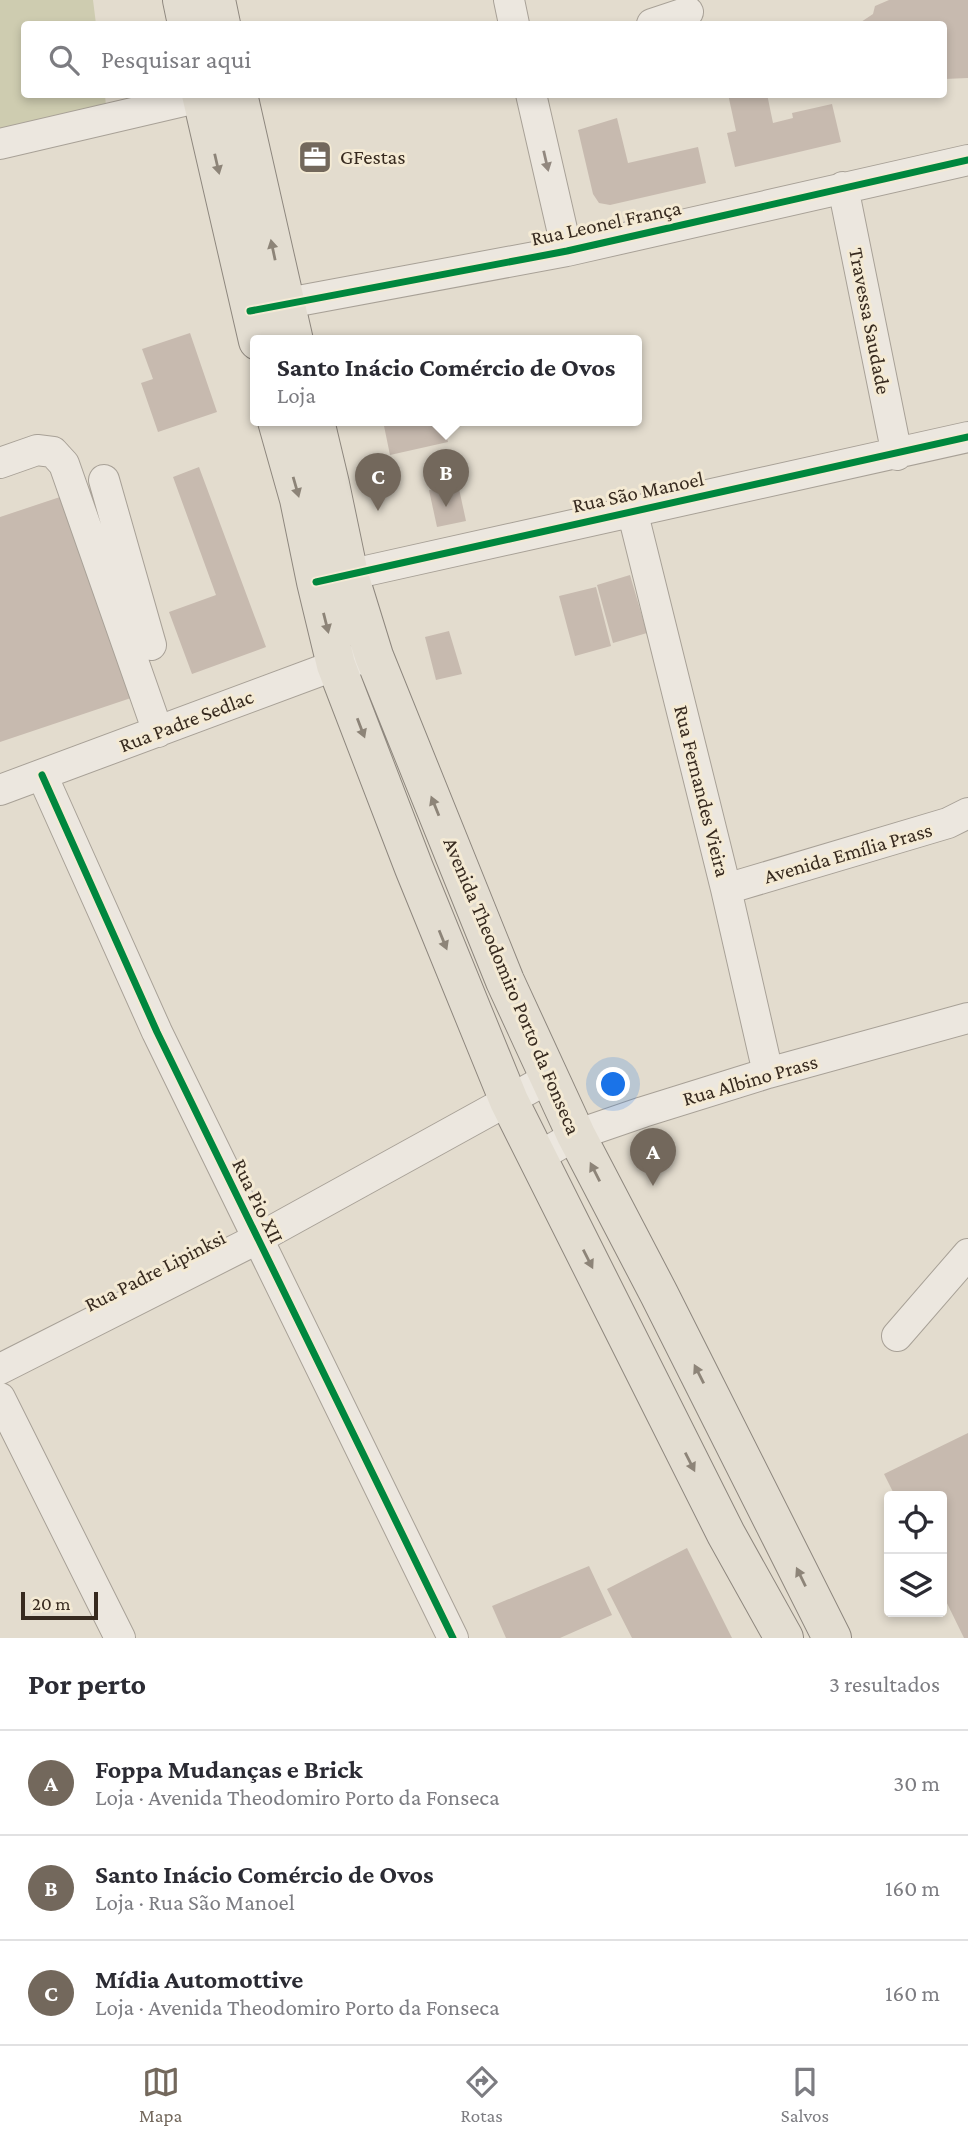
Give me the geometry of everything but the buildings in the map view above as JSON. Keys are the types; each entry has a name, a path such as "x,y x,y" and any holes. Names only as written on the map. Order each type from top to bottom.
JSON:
{"main road":[{"path":"181,0 186,21"},
{"path":"216,0 221,21"},
{"path":"215,98 264,318 286,335"},
{"name":"Avenida Theodomiro Porto da Fonseca","path":"279,426 299,499 332,578 374,656 505,981 549,1078 832,1638"},
{"name":"Avenida Theodomiro Porto da Fonseca","path":"316,426 332,578 337,665 414,868 509,1101 726,1534 784,1638"},
{"path":"414,868 453,852"},
{"path":"466,994 505,981"},
{"path":"726,1534 771,1516"}],"street":[{"path":"509,0 513,21"},
{"path":"661,21 688,12"},
{"path":"0,144 201,98"},
{"path":"532,98 567,250"},
{"name":"Rua Leonel França","path":"264,318 968,160"},
{"name":"Travessa Saudade","path":"843,187 897,455"},
{"name":"Rua São Manoel","path":"332,578 968,438"},
{"path":"0,463 37,450 53,452 64,464 158,732"},
{"path":"104,480 151,645"},
{"name":"Rua Fernandes Vieira","path":"632,510 726,889 768,1073"},
{"name":"Rua Padre Sedlac","path":"0,790 337,665 374,656"},
{"name":"Rua Pio XII","path":"42,775 157,1032 453,1638"},
{"name":"Avenida Emília Prass","path":"726,889 948,823 968,813"},
{"name":"Rua Albino Prass","path":"538,1157 576,1135 768,1073 968,1018"},
{"name":"Rua Padre Lipinksi","path":"0,1369 257,1239 549,1078"},
{"path":"897,1336 968,1254"},
{"path":"0,1398 120,1638"}],"shaded area":[{"path":"0,0 93,0 96,21 21,21 21,98 105,98 106,106 0,129"}],"cycle path":[{"path":"250,311 567,251 968,160"},
{"path":"316,582 968,437"},
{"path":"42,775 157,1032 453,1638"}],"place":[{"name":"GFestas","path":"315,157"},
{"name":"Santo Inácio Comércio de Ovos","path":"446,507"},
{"name":"Mídia Automottive","path":"378,511"},
{"name":"Foppa Mudanças e Brick","path":"653,1186"}]}
